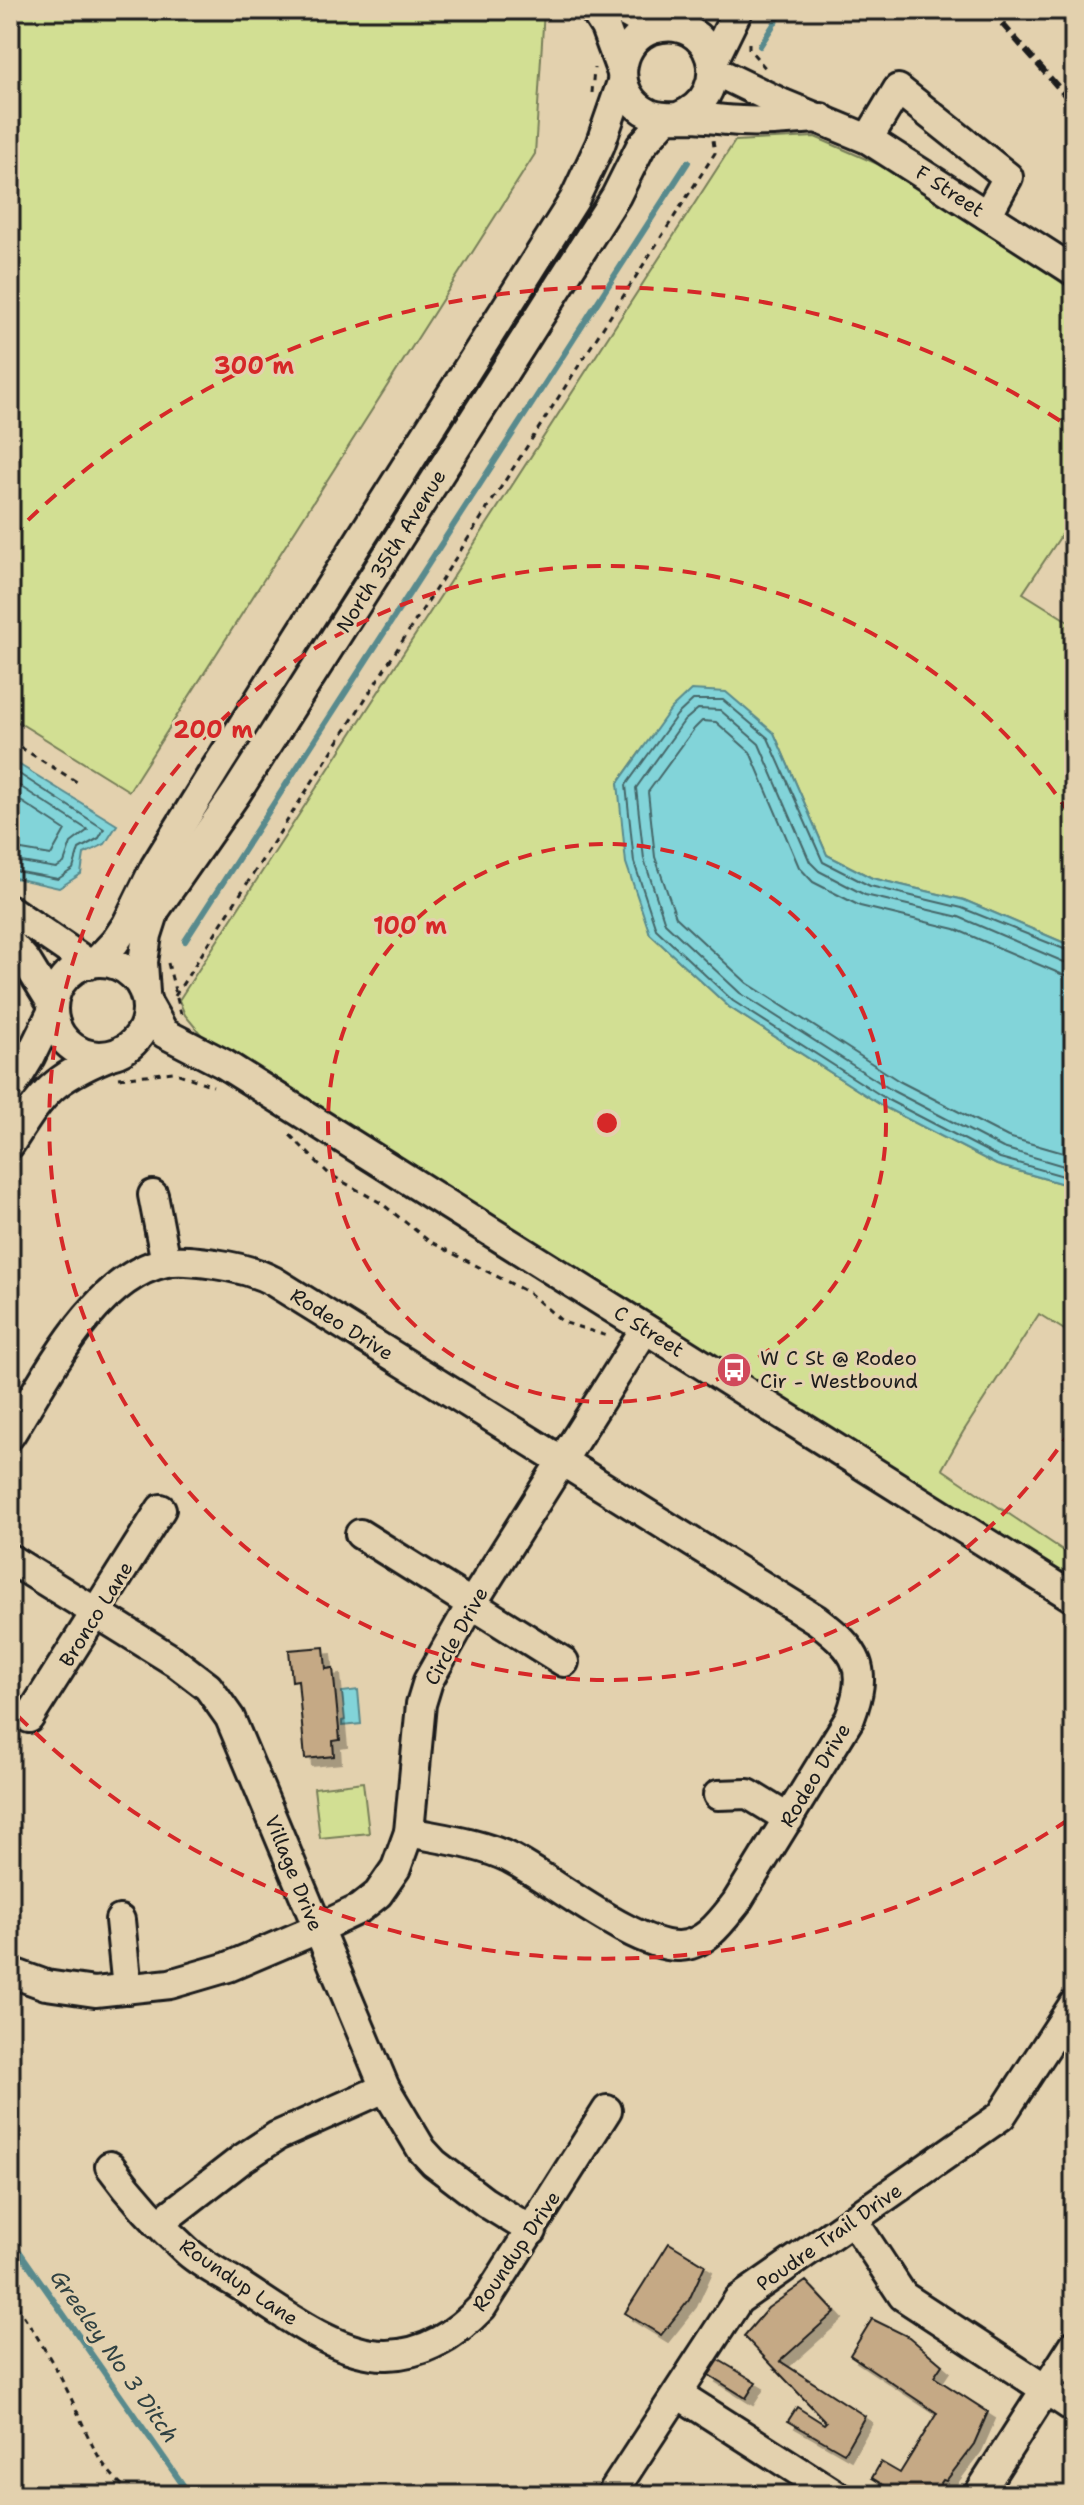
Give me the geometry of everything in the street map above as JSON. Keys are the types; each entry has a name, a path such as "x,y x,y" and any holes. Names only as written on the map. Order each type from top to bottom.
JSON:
{"street":[{"path":"594,10 605,27 631,99 640,108 672,117 690,112 707,95 713,67 738,10"},
{"path":"621,10 634,17 681,28 700,40 713,67"},
{"path":"622,77 623,59 638,37 663,26 681,28 725,10"},
{"name":"F Street","path":"713,67 783,104 868,139 1074,271"},
{"name":"North 35th Avenue","path":"92,963 115,942 127,924 170,843 574,200 600,145 622,77"},
{"path":"868,139 898,89 1008,177 987,215"},
{"name":"North 35th Avenue","path":"146,998 143,962 155,910 237,792 441,473 616,196 641,146 672,117"},
{"name":"F Street","path":"672,117 743,122 821,118"},
{"path":"411,455 441,473"},
{"path":"10,910 92,963"},
{"path":"10,943 26,961 53,1008 56,1026 64,1040 76,1050 111,1064"},
{"path":"10,1090 30,1057 53,1008 56,991 64,979 75,969 92,963 108,963 131,973 146,998 144,1028 138,1039 111,1064 81,1067 54,1083 10,1144"},
{"name":"C Street","path":"146,998 164,1033 221,1076 645,1329 1074,1598"},
{"name":"C Street","path":"111,1064 159,1053 221,1076"},
{"path":"153,1195 166,1262"},
{"name":"Rodeo Drive","path":"10,1435 78,1326 103,1298 132,1277 166,1262 204,1262 256,1272 817,1620 843,1639 859,1669 858,1698 850,1718 718,1927 699,1941 679,1946 654,1943 509,1857 409,1832"},
{"name":"Circle Drive","path":"409,1832 421,1704 428,1681 471,1605 645,1329"},
{"name":"Bronco Lane","path":"29,1718 161,1509"},
{"path":"360,1534 564,1662"},
{"name":"Village Drive","path":"10,1559 174,1661 208,1687 230,1718 385,2088 422,2150 434,2163 485,2202 532,2231"},
{"path":"718,1795 748,1794 789,1819"},
{"path":"10,1972 46,1985 95,1992 170,1984 228,1967 359,1909 378,1894 396,1868 409,1832"},
{"path":"120,1920 127,1989"},
{"name":"Poudre Trail Drive","path":"611,2495 738,2300 1001,2116 1074,2004"},
{"path":"158,2224 277,2136 385,2088"},
{"name":"Roundup Drive","path":"395,2354 429,2346 460,2329 482,2307 607,2110"},
{"name":"Roundup Lane","path":"110,2166 133,2197 191,2255 339,2345 369,2354 395,2354"},
{"path":"853,2220 903,2296 1074,2408"},
{"path":"978,2495 1074,2345"},
{"path":"678,2394 836,2495"}],"path":[{"path":"748,38 749,49 769,70 762,77"},
{"path":"591,104 595,57"},
{"path":"175,996 715,153 712,132"},
{"path":"10,741 77,782"},
{"path":"163,960 168,962 184,1020"},
{"path":"10,1006 19,1029"},
{"path":"111,1064 122,1077 173,1072 221,1076"},
{"path":"284,1129 329,1174 381,1203 429,1241 529,1293 563,1322 607,1336"},
{"path":"10,2295 68,2392 103,2467 134,2495"}],"green space":[{"path":"10,10 544,10 535,154 129,791 10,717"},
{"path":"815,137 903,175 1074,291 1074,516 1023,593 1074,625 1074,947 964,900 872,878 827,855 774,733 640,752 618,783 650,934 729,1007 884,1107 997,1165 1074,1187 1074,1336 1039,1314 942,1469 1073,1557 1063,1577 764,1391 766,1387 622,1295 618,1301 204,1038 185,1015 179,1000 735,141"},
{"path":"363,1782 369,1833 320,1838 314,1788"}],"water":[{"path":"691,690 726,692 774,733 827,855 872,878 964,900 1074,947 1074,1187 997,1165 884,1107 729,1007 650,934 626,863 618,783 671,709"},
{"path":"10,759 117,825 105,844 84,854 81,874 59,888 10,877"},
{"path":"358,1690 361,1724 342,1726 345,1720 342,1692"}],"building":[{"path":"324,1647 326,1669 333,1668 340,1740 333,1741 334,1756 305,1759 298,1680 292,1681 289,1650"},
{"path":"669,2243 705,2265 689,2300 661,2335 625,2313"},
{"path":"806,2281 835,2312 780,2361 865,2416 844,2453 788,2421 797,2407 824,2424 826,2422 744,2336 768,2308"},
{"path":"872,2319 909,2337 942,2365 934,2377 988,2412 974,2444 933,2495 900,2495 872,2478 881,2462 900,2473 937,2413 850,2355"},
{"path":"719,2360 756,2382 746,2398 709,2375"}],"waterway":[{"path":"760,46 783,10"},
{"path":"185,941 688,162"},
{"name":"Greeley No 3 Ditch","path":"10,2238 190,2495"}],"railway":[{"path":"990,10 1074,105"}],"place":[{"name":"W C St @ Rodeo Cir - Westbound","path":"734,1370"}]}
